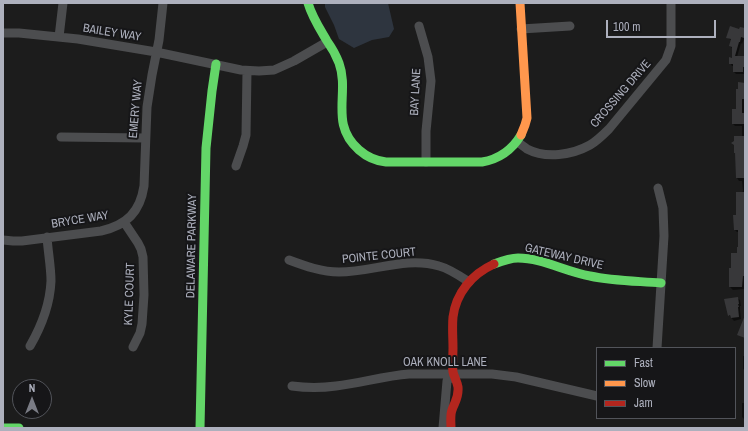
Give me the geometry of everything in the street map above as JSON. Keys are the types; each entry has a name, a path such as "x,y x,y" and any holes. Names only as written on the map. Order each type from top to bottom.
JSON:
{"street":[{"path":"59,37 62,3"},
{"name":"EMERY WAY","path":"145,167 145,138 149,92 159,40 163,3"},
{"path":"308,3 314,20 337,57 340,68 342,117 345,131 353,144 368,156 385,162 488,161 498,158 506,153 517,142 525,127 527,118 520,3"},
{"name":"CROSSING DRIVE","path":"517,142 536,152 545,154 560,154 579,150 591,145 601,137 666,60 671,46 671,3"},
{"name":"BAY LANE","path":"419,26 428,57 431,81 426,131 426,162"},
{"path":"521,29 570,26"},
{"name":"BAILEY WAY","path":"3,33 19,33 106,43 248,71 274,70 294,61 327,42"},
{"name":"DELAWARE PARKWAY","path":"200,428 206,148 216,64"},
{"path":"236,166 246,136 248,71"},
{"path":"61,137 145,138"},
{"name":"BRYCE WAY","path":"3,240 22,241 101,231 110,229 124,222 139,205 144,186 145,167"},
{"path":"657,347 664,236 663,208 658,188"},
{"name":"KYLE COURT","path":"124,222 138,243 143,258 144,295 142,324 140,333 133,347"},
{"path":"30,346 43,318 50,292 47,237"},
{"name":"GATEWAY DRIVE","path":"451,428 452,410 457,400 458,390 458,382 454,374 454,313 464,288 478,272 503,260 530,259 590,277 661,283"},
{"name":"POINTE COURT","path":"289,260 311,267 338,272 356,272 410,263 426,263 440,266 469,282"},
{"name":"OAK KNOLL LANE","path":"292,386 323,388 335,387 396,375 428,373 492,374 516,377 596,396"},
{"name":"GATEWAY DRIVE","path":"443,428 447,381 454,374"},
{"path":"3,428 19,428"}],"shaded area":[{"path":"325,3 388,3 394,29 389,37 372,40 354,48 339,39 325,7"}],"building":[{"path":"730,26 739,29 740,27 745,28 744,38 741,37 735,56 745,56 745,67 743,67 743,72 733,72 733,64 729,64 729,57 732,58 732,47 729,46 731,39 726,38"},
{"path":"738,82 745,83 745,99 742,99 742,113 744,113 745,116 745,124 732,124 732,109 736,109 736,89 738,89"},
{"path":"734,136 745,136 745,178 736,178 734,145 731,143 734,141"},
{"path":"736,192 745,192 745,276 743,276 742,287 729,287 731,253 737,253 738,247 738,230 734,230 733,215 736,215"},
{"path":"738,297 739,317 731,318 730,315 728,316 724,299"},
{"path":"745,315 745,338 737,335"}],"traffic: fast":[{"path":"308,3 314,18 339,63 342,74 342,119 345,130 350,140 365,155 375,160 386,162 482,162 494,159 505,153 514,145 521,135"},
{"path":"200,428 206,148 216,64"},
{"path":"494,264 518,258 536,260 599,278 661,283"},
{"path":"3,428 19,428"}],"traffic: slow":[{"path":"520,3 527,118 521,135"}],"traffic: jam":[{"path":"451,428 451,412 458,391 458,385 453,372 453,317 455,308 461,292 466,285 479,273 494,264"}]}
